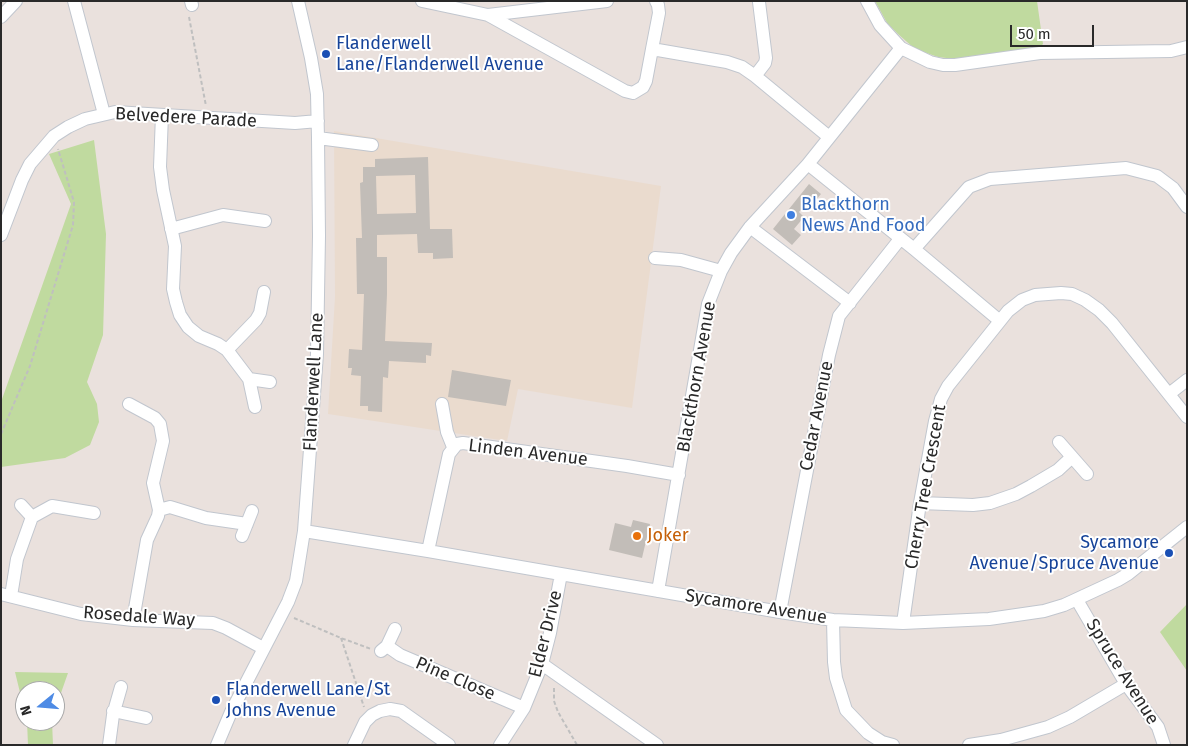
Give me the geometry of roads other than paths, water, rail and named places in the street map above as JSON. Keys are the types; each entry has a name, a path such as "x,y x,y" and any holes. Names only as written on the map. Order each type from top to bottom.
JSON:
{"street":[{"path":"1,17 16,1"},
{"path":"74,1 104,114"},
{"name":"Flanderwell Lane","path":"216,745 263,648 283,613 296,581 304,531 317,354 318,122 311,58 298,1"},
{"path":"422,1 488,15 625,91 633,93 643,87 646,82 659,13 656,1"},
{"path":"488,15 607,1"},
{"path":"868,1 880,25 901,48 930,62 943,65 1040,53 1172,50 1187,47"},
{"path":"755,76 765,63 766,58 759,2"},
{"name":"Blackthorn Avenue","path":"658,591 708,304 721,271 731,253 750,227 808,164 901,48"},
{"path":"652,49 727,62 742,67 829,137"},
{"name":"Belvedere Parade","path":"1,235 22,180 40,151 54,136 76,123 95,116 114,112 295,123 318,122"},
{"path":"162,116 160,166 175,254 173,289 180,315 188,327 199,336 227,350 249,379 255,407"},
{"path":"318,138 372,144"},
{"path":"808,164 900,239 914,248 1000,321"},
{"path":"914,248 969,187 990,179 1126,168 1157,176 1173,188 1187,207"},
{"path":"171,230 223,215 265,221"},
{"path":"750,227 850,303"},
{"name":"Cedar Avenue","path":"780,612 829,355 840,316 900,239"},
{"path":"655,258 681,260 721,271"},
{"path":"227,350 256,320 260,313 264,292"},
{"name":"Cherry Tree Crescent","path":"903,623 920,503 935,421 941,399 948,386 1008,311 1022,300 1035,295 1066,294 1085,300 1099,310 1112,323 1187,418"},
{"path":"249,379 270,382"},
{"path":"1169,394 1187,380"},
{"path":"129,404 155,418 160,424 163,441 153,483 159,510 158,516 146,540 133,620"},
{"path":"442,404 446,432 453,448"},
{"path":"1059,442 1087,474"},
{"name":"Linden Avenue","path":"428,551 449,454 453,448 463,443 679,475"},
{"path":"920,503 973,505 990,503 1032,486 1058,470 1072,457"},
{"path":"21,505 32,517 52,506 94,513"},
{"path":"159,510 170,507 244,530 252,511"},
{"name":"Rosedale Way","path":"32,517 6,595 81,614 133,620 213,623 263,648"},
{"name":"Sycamore Avenue","path":"304,531 780,612 833,620 903,623 1016,616 1044,611 1077,600 1128,574 1187,527"},
{"name":"Elder Drive","path":"500,745 548,668 561,574"},
{"name":"Spruce Avenue","path":"1077,600 1126,684 1158,727 1164,745"},
{"path":"833,620 836,678 846,710 868,733 882,742 893,745"},
{"name":"Pine Close","path":"394,629 384,649 524,708"},
{"path":"548,668 657,745"},
{"path":"969,745 1002,742 1048,727 1070,717 1126,684"},
{"path":"109,745 114,711 121,687"},
{"path":"354,745 368,719 380,711 390,709 401,711 449,745"},
{"path":"114,711 146,718"}],"place":[{"name":"Flanderwell Lane/Flanderwell Avenue","path":"326,54"},
{"name":"Blackthorn News And Food","path":"791,215"},
{"name":"Joker","path":"637,536"},
{"name":"Sycamore Avenue/Spruce Avenue","path":"1169,553"},
{"name":"Flanderwell Lane/St Johns Avenue","path":"216,700"}]}
